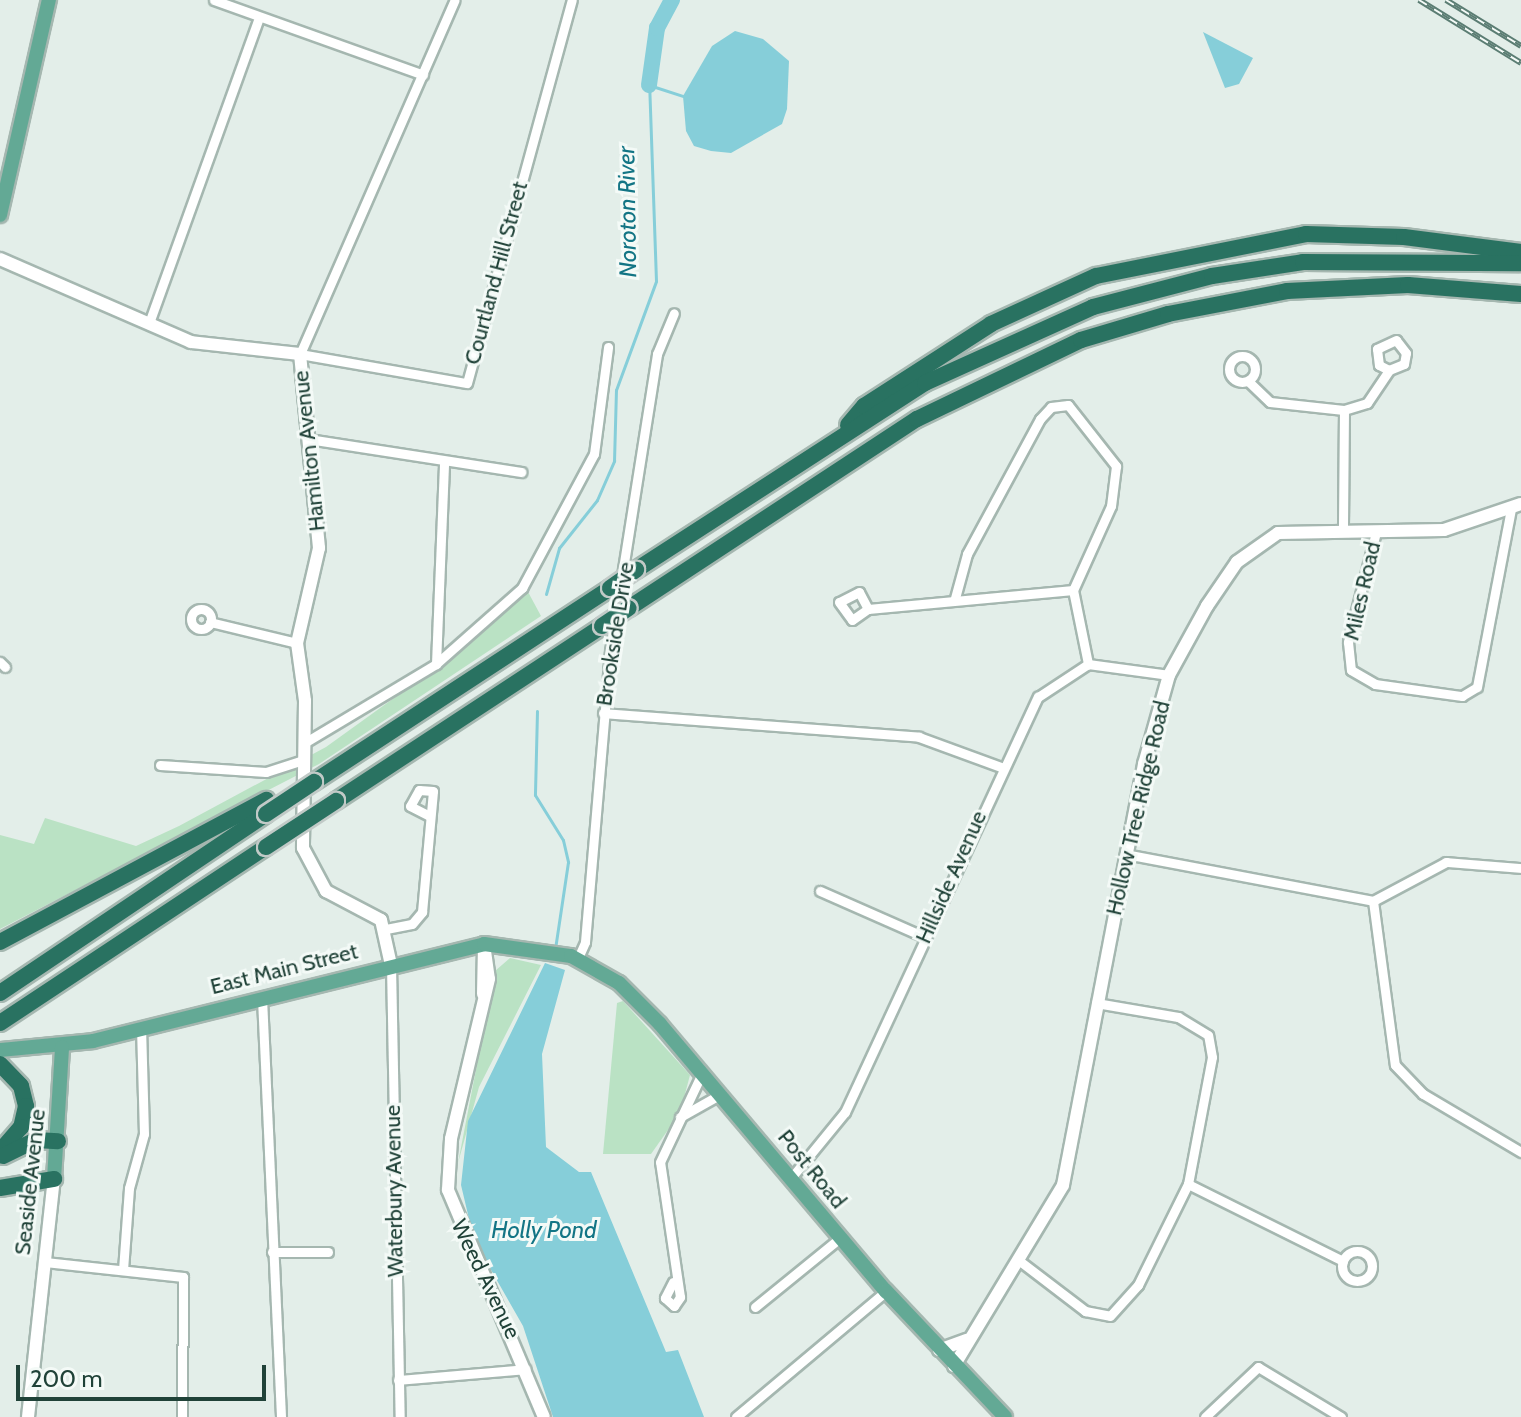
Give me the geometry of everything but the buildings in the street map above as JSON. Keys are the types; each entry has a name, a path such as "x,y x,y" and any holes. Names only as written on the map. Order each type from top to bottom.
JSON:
{"highway":[{"path":"835,439 864,406 991,324 1096,276 1306,234 1521,252"},
{"path":"0,942 320,778 835,439 993,348 1152,290 1334,260 1521,263"},
{"path":"0,1025 917,419 1081,340 1168,314 1287,291 1408,285 1521,294"},
{"path":"0,993 266,807"},
{"path":"0,1064 18,1081 26,1106 21,1127 0,1154"},
{"path":"0,1154 36,1140 58,1141"},
{"path":"0,1188 54,1179"}],"main road":[{"path":"0,215 49,0"},
{"name":"East Main Street","path":"0,1050 62,1047 484,944 546,948 574,957"},
{"name":"Post Road","path":"574,957 635,997 721,1094 886,1291 1005,1417"},
{"name":"Seaside Avenue","path":"54,1179 62,1047"}],"street":[{"path":"214,0 423,75"},
{"path":"300,354 455,0"},
{"name":"Courtland Hill Street","path":"300,354 467,383 572,0"},
{"path":"149,323 259,17"},
{"name":"Hamilton Avenue","path":"0,259 197,343 300,354 319,548 297,643 304,743 303,848 311,874 386,929"},
{"name":"Brookside Drive","path":"574,957 587,927 603,713 657,354 674,313"},
{"path":"304,743 436,664 522,588 594,454 608,347"},
{"path":"1248,381 1270,402 1344,410 1367,403 1389,370"},
{"path":"955,598 967,554 1040,419 1068,405 1116,466 1117,487 1073,590 1088,664 1169,675"},
{"path":"1343,530 1344,410"},
{"path":"308,439 521,472"},
{"path":"436,664 444,461"},
{"name":"Hollow Tree Ridge Road","path":"954,1366 967,1340 1021,1262 1072,1157 1096,1003 1125,854 1169,675 1207,606 1259,542 1278,533 1444,530 1516,506"},
{"name":"Miles Road","path":"1376,532 1348,642 1351,670 1375,684 1462,696 1477,687 1516,506"},
{"path":"868,609 955,598 1073,590"},
{"path":"210,622 297,643"},
{"name":"Hillside Avenue","path":"791,1178 845,1112 1001,767 1038,697 1088,664"},
{"path":"603,713 919,737 1001,767"},
{"path":"160,765 266,772 303,760"},
{"path":"391,965 386,929 421,916 430,816"},
{"path":"1125,854 1373,901 1446,862 1521,868"},
{"path":"820,891 925,937"},
{"path":"1373,901 1395,1065 1423,1094 1521,1152"},
{"name":"Weed Avenue","path":"484,944 484,997 451,1139 448,1190 460,1232 527,1369 544,1417"},
{"name":"Waterbury Avenue","path":"391,965 400,1417"},
{"path":"262,998 281,1417"},
{"path":"1021,1262 1085,1311 1110,1316 1138,1285 1188,1184 1212,1057 1208,1035 1178,1017 1096,1003"},
{"path":"123,1270 129,1188 144,1134 141,1027"},
{"path":"673,1282 660,1162 702,1073"},
{"path":"680,1117 721,1094"},
{"name":"Seaside Avenue","path":"28,1417 54,1179"},
{"path":"1188,1184 1343,1261"},
{"path":"755,1307 840,1238"},
{"path":"272,1252 328,1252"},
{"path":"45,1262 183,1277 182,1417"},
{"path":"736,1417 886,1291"},
{"path":"939,1350 967,1340"},
{"path":"1205,1417 1258,1367 1341,1417"},
{"path":"398,1380 527,1369"}],"green space":[{"path":"527,590 541,616 319,764 0,929 0,835 34,844 45,818 136,846 326,747 462,649"},
{"path":"510,958 541,965 479,1087 458,1163 495,971"},
{"path":"623,1001 690,1075 680,1113 651,1154 603,1154 617,1003"}],"water":[{"path":"735,31 763,39 789,61 787,109 782,124 731,153 711,151 694,146 686,131 683,96 712,46"},
{"path":"1203,32 1253,58 1239,84 1225,88"},
{"name":"Holly Pond","path":"545,963 565,970 542,1054 546,1147 579,1172 591,1172 666,1352 678,1350 704,1417 553,1417 523,1326 474,1240 461,1185 468,1121"}],"waterway":[{"name":"Noroton River","path":"649,85 657,28 672,0"},
{"name":"Noroton River","path":"546,594 559,548 597,500 614,461 616,390 656,281 649,85 683,96"},
{"name":"Noroton River","path":"537,711 535,795 563,840 568,862 555,949"}],"railway":[{"path":"1419,0 1521,63"},
{"path":"1446,0 1521,46"}]}
